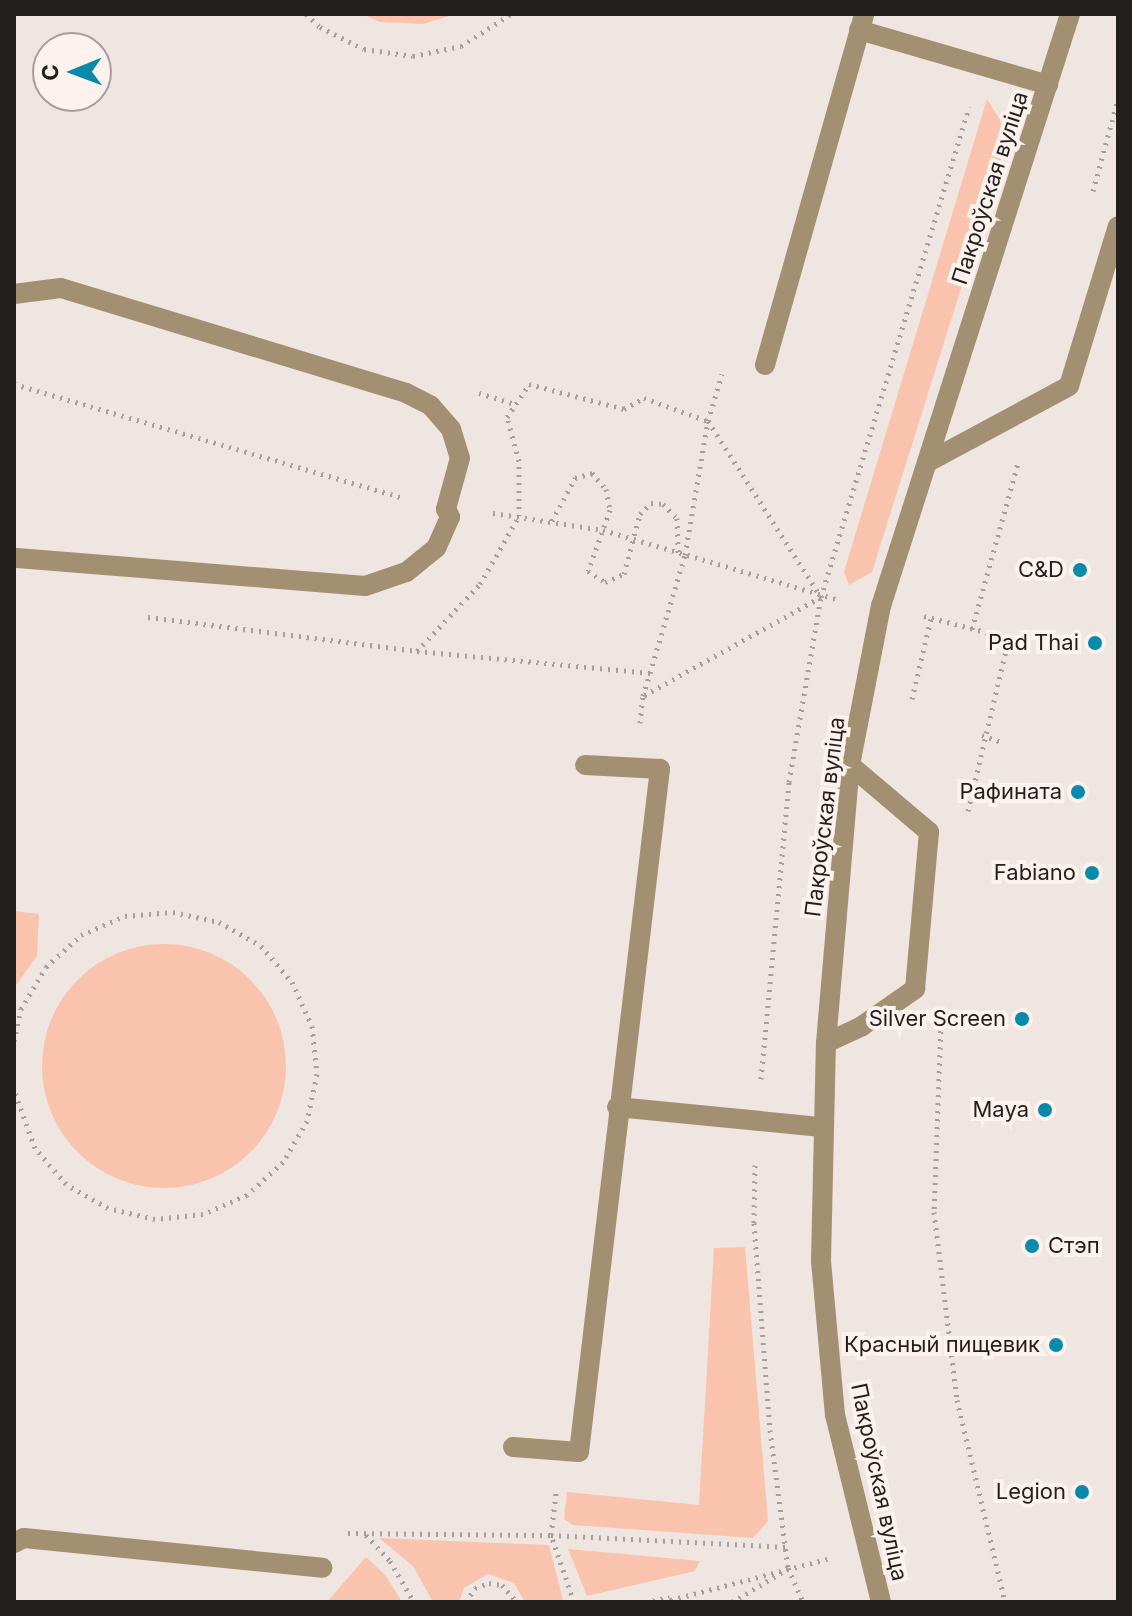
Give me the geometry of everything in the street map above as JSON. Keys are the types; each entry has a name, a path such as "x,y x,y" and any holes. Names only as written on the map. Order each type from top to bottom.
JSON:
{"street":[{"name":"Пакроўская вуліца","path":"881,1602 865,1550 835,1415 821,1261 826,1043 850,765 881,606 1070,14"},
{"path":"765,365 861,22 1048,85"},
{"path":"928,462 1069,386 1118,226"},
{"path":"14,294 61,288 406,393 431,406 451,429 460,458 446,509 450,517 436,548 406,572 365,586 14,558"},
{"path":"513,1447 579,1452 617,1107 660,769 585,765"},
{"path":"826,1043 862,1026 915,989 929,832 850,765"},
{"path":"617,1107 822,1127"},
{"path":"14,1543 24,1538 322,1568"}],"path":[{"path":"306,14 320,27 364,49 413,56 461,46 511,14"},
{"path":"14,384 446,509 519,516 603,530 721,566"},
{"path":"417,651 480,584 519,516 519,461 507,417 529,384 624,409 644,398 708,421 821,597 643,696 682,554 708,421"},
{"path":"552,521 575,478 592,473 606,489 610,510 593,547 588,571 605,582 624,574 640,514 651,503 663,504 677,518 682,554"},
{"path":"138,615 417,651 650,673"},
{"path":"910,707 931,618"},
{"path":"965,824 982,735 1009,638 1029,643"},
{"path":"982,735 1001,742"},
{"path":"14,1041 21,1009 46,967 81,935 125,916 173,912 219,922 261,946 292,982 312,1026 317,1074 307,1121 283,1162 247,1195 203,1214 155,1219 108,1208 66,1184 35,1148 14,1090"},
{"path":"941,1005 934,1212 957,1400 1005,1602"},
{"path":"483,1531 786,1547"},
{"path":"365,1534 390,1561 414,1602"},
{"path":"551,1535 574,1602"},
{"path":"645,1602 865,1550"},
{"path":"732,1602 788,1568"},
{"path":"466,1602 475,1588 489,1583 502,1585 517,1602"},
{"path":"663,1602 674,1596"}],"shaded area":[{"path":"362,14 456,14 423,24 380,22"},
{"path":"987,99 1000,120 1006,145 872,572 849,585 844,572"},
{"path":"14,911 39,914 37,956 14,988"},
{"path":"164,944 188,946 211,953 232,964 250,980 266,998 277,1019 284,1042 284,1090 277,1113 266,1134 250,1152 232,1168 211,1179 188,1186 164,1188 140,1186 117,1179 96,1168 78,1152 62,1134 51,1113 44,1090 42,1066 44,1042 51,1019 62,998 78,980 96,964 117,953 140,946"},
{"path":"745,1247 768,1521 753,1538 573,1525 564,1519 567,1492 699,1505 714,1248"},
{"path":"379,1538 549,1545 563,1600 525,1602 514,1583 488,1574 464,1588 459,1602 433,1602 413,1566"},
{"path":"568,1549 700,1561 695,1571 587,1596"},
{"path":"366,1557 386,1576 402,1602 327,1602"}],"place":[{"name":"C&D","path":"1080,570"},
{"name":"Pad Thai","path":"1095,643"},
{"name":"Рафината","path":"1078,792"},
{"name":"Fabiano","path":"1092,873"},
{"name":"Silver Screen","path":"1022,1019"},
{"name":"Maya","path":"1045,1110"},
{"name":"Стэп","path":"1032,1246"},
{"name":"Красный пищевик","path":"1056,1345"},
{"name":"Legion","path":"1082,1492"}]}
